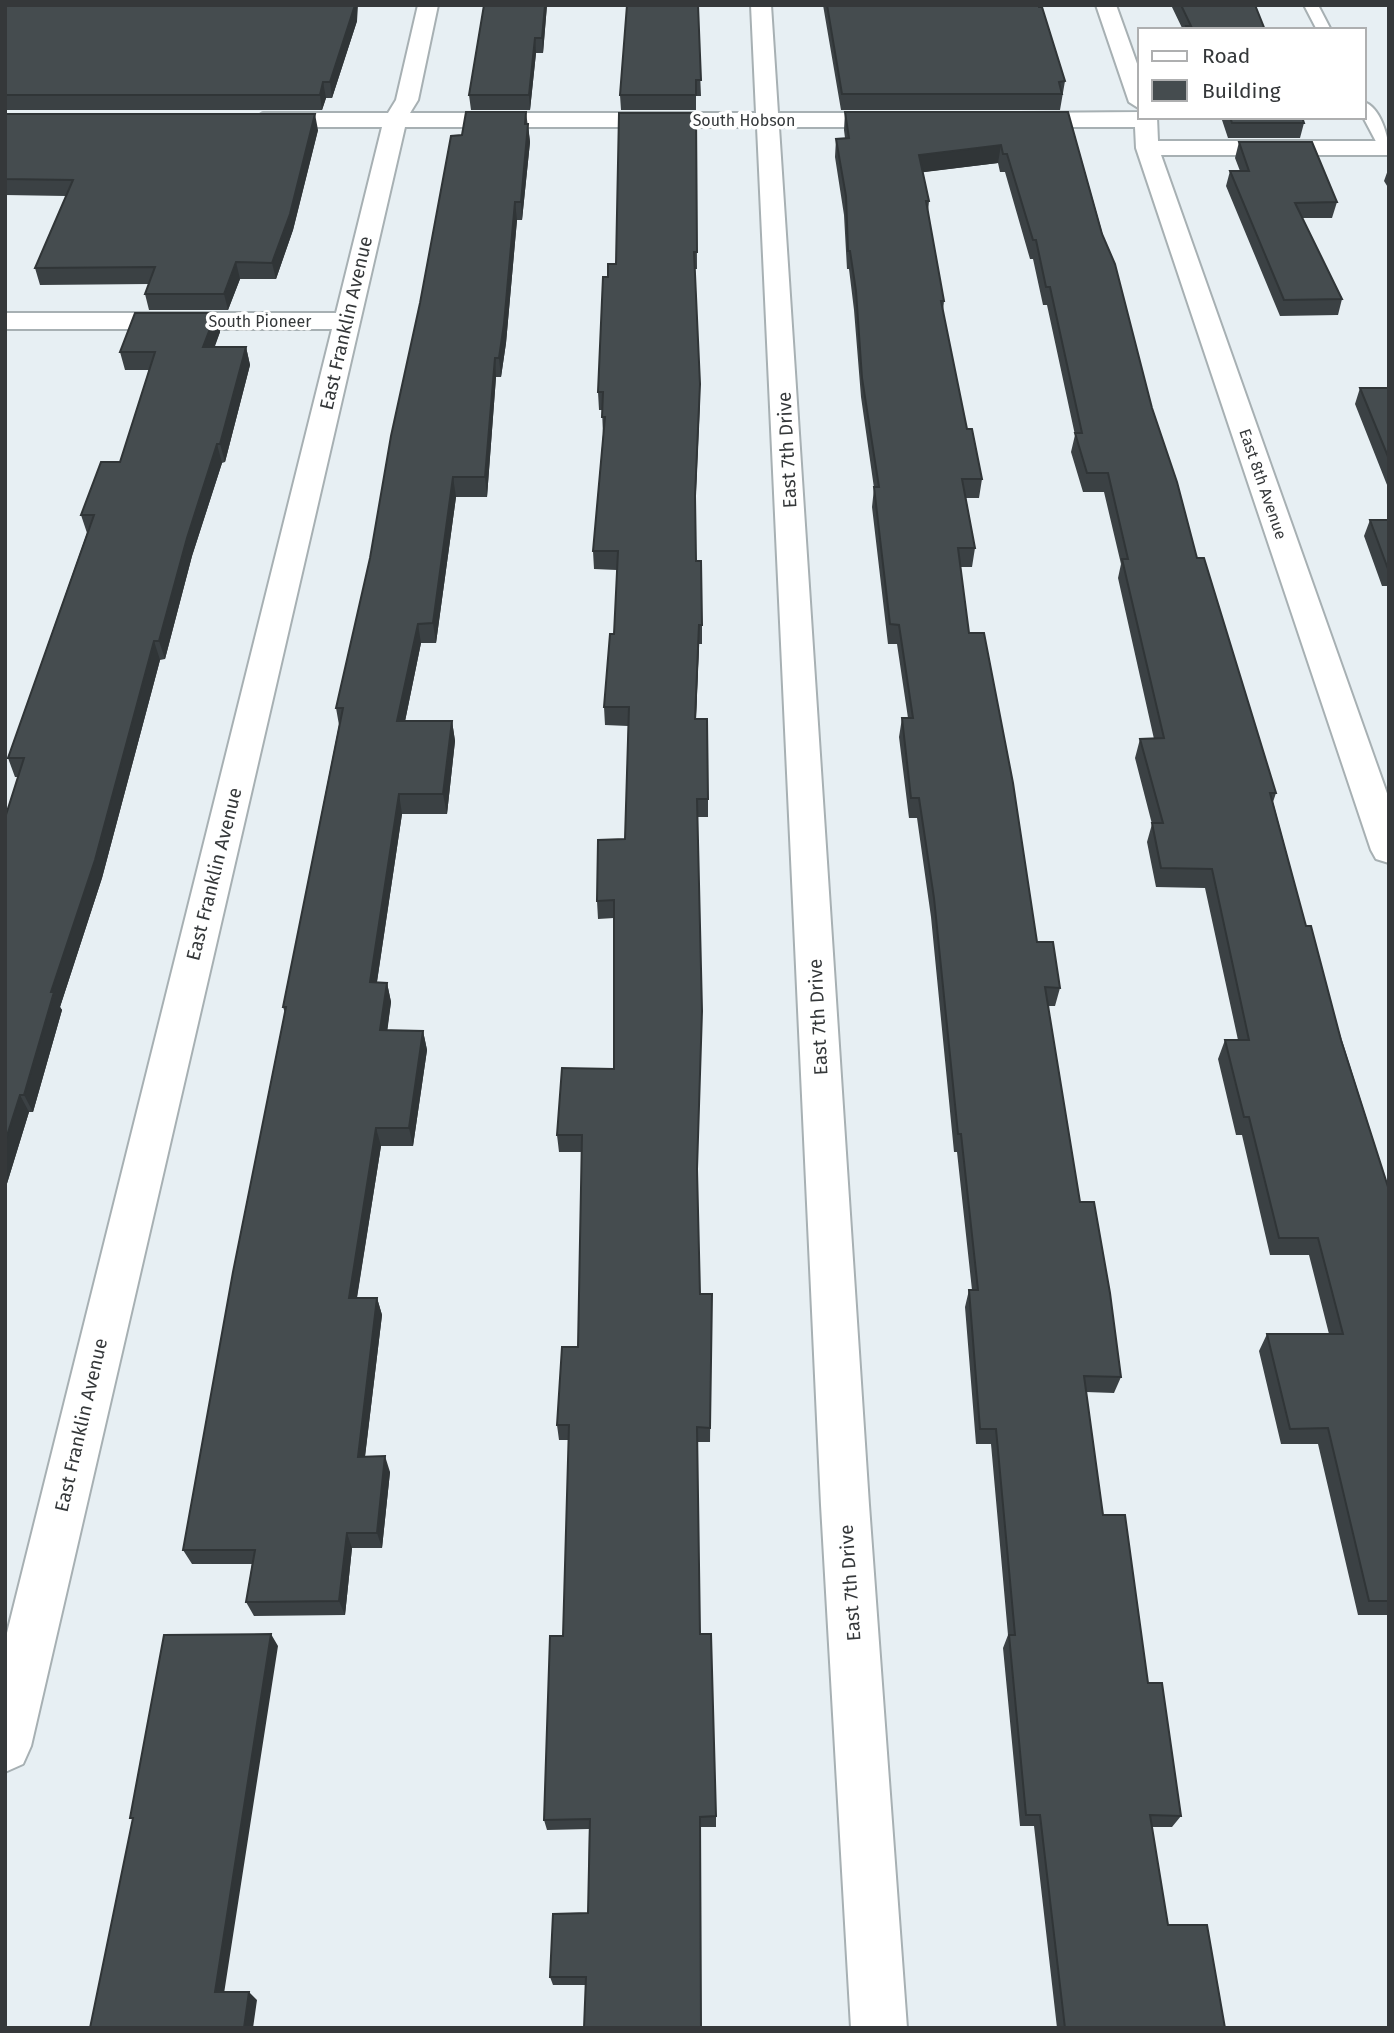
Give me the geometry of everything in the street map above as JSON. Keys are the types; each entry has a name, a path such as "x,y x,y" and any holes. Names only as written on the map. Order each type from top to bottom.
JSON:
{"street":[{"name":"East Franklin Avenue","path":"5,1745 395,120 407,100 428,5"},
{"name":"East 7th Drive","path":"761,5 845,1505 879,2028"},
{"name":"East 8th Avenue","path":"1105,5 1138,102"},
{"name":"South Hobson","path":"238,120 917,120"},
{"path":"998,120 1145,122 1388,148"},
{"name":"East 8th Avenue","path":"1145,122 1389,850"},
{"name":"South Pioneer","path":"5,321 347,321"}],"lane":[{"path":"1311,5 1323,28"},
{"path":"1366,110 1388,148"}],"building":[{"path":"5,5 355,5 330,82 323,82 320,95 5,95"},
{"path":"484,5 545,5 542,38 535,38 529,95 469,95"},
{"path":"627,5 698,5 701,80 696,80 696,95 620,95"},
{"path":"827,5 1039,5 1042,7 1065,81 1059,82 1062,94 842,94"},
{"path":"1181,5 1255,5 1264,28 1186,26 1191,26"},
{"path":"466,112 526,112 525,124 528,124 521,202 515,202 504,324 499,358 495,358 485,477 453,477 433,623 418,624 397,721 452,721 443,794 399,794 370,982 387,983 380,1030 423,1031 409,1128 376,1128 349,1298 377,1298 358,1457 385,1456 377,1533 347,1533 339,1601 246,1602 255,1550 183,1550 233,1272 286,1007 283,1007 343,708 336,708 370,558 391,436 420,303 451,136 462,135"},
{"path":"845,112 1068,112 1102,234 1115,264 1152,408 1177,482 1197,558 1204,558 1276,793 1270,793 1306,926 1311,926 1341,1040 1389,1190 1389,1601 1369,1601 1328,1428 1290,1429 1267,1334 1343,1334 1318,1238 1279,1238 1249,1117 1244,1117 1225,1040 1249,1040 1212,869 1161,868 1152,823 1163,823 1140,739 1164,738 1122,559 1128,559 1108,473 1087,473 1075,433 1082,433 1050,287 1046,287 1036,240 1033,240 1007,154 1003,154 1001,145 919,155 929,201 926,201 944,301 941,301 967,429 972,429 982,479 962,479 975,548 958,548 969,633 984,633 1013,783 1037,942 1053,942 1060,988 1045,987 1080,1202 1094,1202 1110,1293 1121,1377 1084,1376 1103,1515 1125,1515 1148,1683 1162,1683 1181,1816 1150,1815 1168,1925 1207,1925 1225,2028 1065,2028 1040,1815 1026,1815 1009,1635 1015,1635 996,1429 980,1429 969,1290 978,1290 961,1134 958,1134 934,898 919,798 911,798 902,718 913,718 899,625 890,624 874,487 879,487 862,378 856,291 848,251 846,196 836,139 849,138"},
{"path":"619,113 696,113 697,252 694,252 700,384 695,496 696,561 701,561 702,625 699,625 695,719 707,719 708,799 697,799 702,1011 697,1169 700,1294 712,1294 710,1428 697,1427 700,1634 711,1634 716,1816 700,1817 701,2028 584,2028 586,1977 550,1977 553,1914 588,1913 590,1819 544,1820 550,1636 563,1636 569,1425 557,1425 562,1347 578,1347 582,1135 557,1135 562,1068 614,1069 614,900 597,901 598,840 625,839 629,707 604,707 610,634 614,634 618,551 593,551 605,417 602,417 603,392 598,392 603,277 608,277 608,264 616,264"},
{"path":"5,114 315,114 290,214 272,263 236,262 224,294 145,294 155,267 35,268 73,180 5,179"},
{"path":"1231,119 1303,119 1304,123 1232,123"},
{"path":"1239,142 1312,142 1337,202 1295,203 1342,299 1284,300 1230,171 1249,171"},
{"path":"135,313 216,313 203,347 246,347 220,444 217,444 187,538 159,641 154,641 95,860 51,992 54,992 24,1095 20,1095 5,1142 5,818 24,758 8,758 94,515 81,515 101,462 120,462 155,352 120,352"},
{"path":"1360,388 1389,388 1389,459"},
{"path":"1370,520 1389,520 1389,569 1388,569"},
{"path":"271,1634 215,1992 249,1992 244,2028 90,2028 133,1818 130,1818 164,1635"}]}
